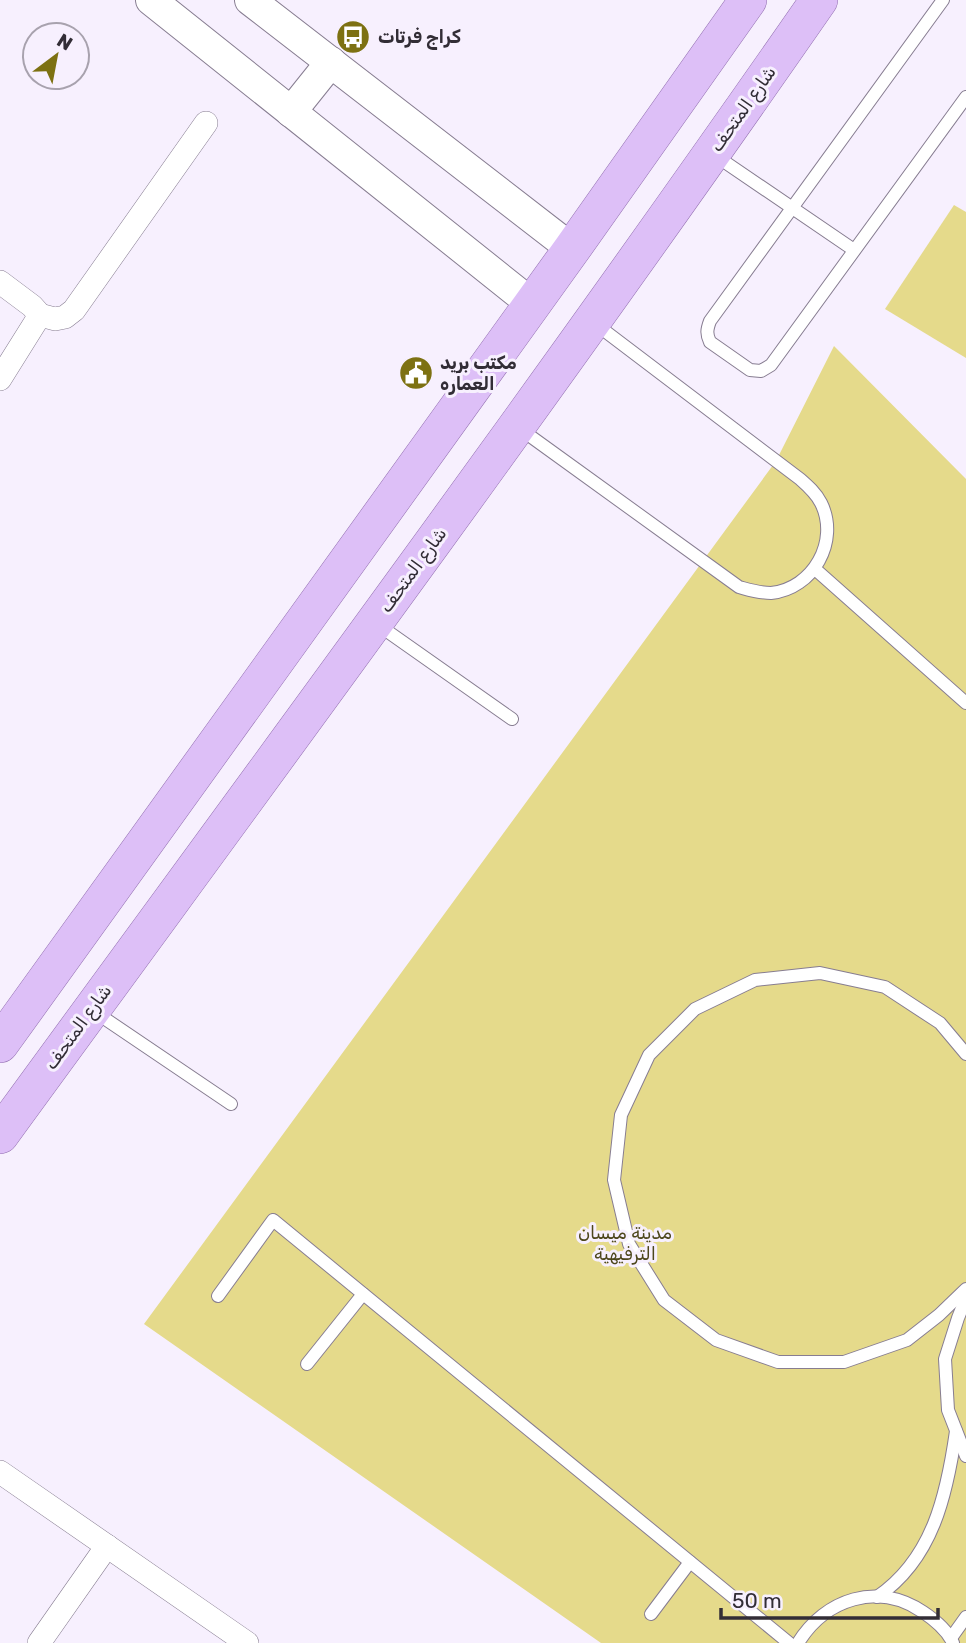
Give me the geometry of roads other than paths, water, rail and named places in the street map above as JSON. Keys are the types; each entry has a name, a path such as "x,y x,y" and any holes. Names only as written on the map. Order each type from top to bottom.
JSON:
{"main road":[{"path":"0,1044 748,0"},
{"name":"شارع المتحف","path":"0,1135 375,623 712,154 819,0"}],"street":[{"path":"151,0 532,304"},
{"path":"250,0 572,249"},
{"path":"291,112 331,62"},
{"path":"0,282 40,315 55,319 65,317 74,310 205,122"},
{"path":"0,379 40,315"},
{"path":"0,1472 247,1643"},
{"path":"39,1643 107,1546"}],"lane":[{"path":"943,0 710,321 707,328 710,342 755,372 771,365 966,97"},
{"path":"712,154 854,250"},
{"path":"516,426 739,587 772,593 788,589 815,569 823,554 827,520 822,504 813,490 592,321"},
{"path":"815,569 966,703"},
{"path":"375,623 512,719"},
{"path":"966,1054 940,1023 885,987 820,973 755,980 695,1009 649,1055 621,1115 614,1180 629,1244 664,1300 716,1340 778,1362 844,1362 907,1340 966,1289"},
{"path":"92,1010 231,1104"},
{"path":"218,1296 273,1220 789,1643"},
{"path":"307,1364 363,1294"},
{"path":"966,1298 945,1359 948,1410 966,1456"},
{"path":"877,1597 903,1576 929,1536 941,1507 951,1469 956,1432"},
{"path":"651,1614 690,1562"},
{"path":"797,1643 807,1627 825,1612 846,1601 870,1597 893,1598 916,1607 935,1620 952,1641 966,1617"}],"place":[{"name":"كراج فرتات","path":"353,37"},
{"name":"مكتب بريد العماره","path":"416,373"}],"park label":[{"name":"مدينة ميسان الترفيهية","path":"625,1243"}]}
